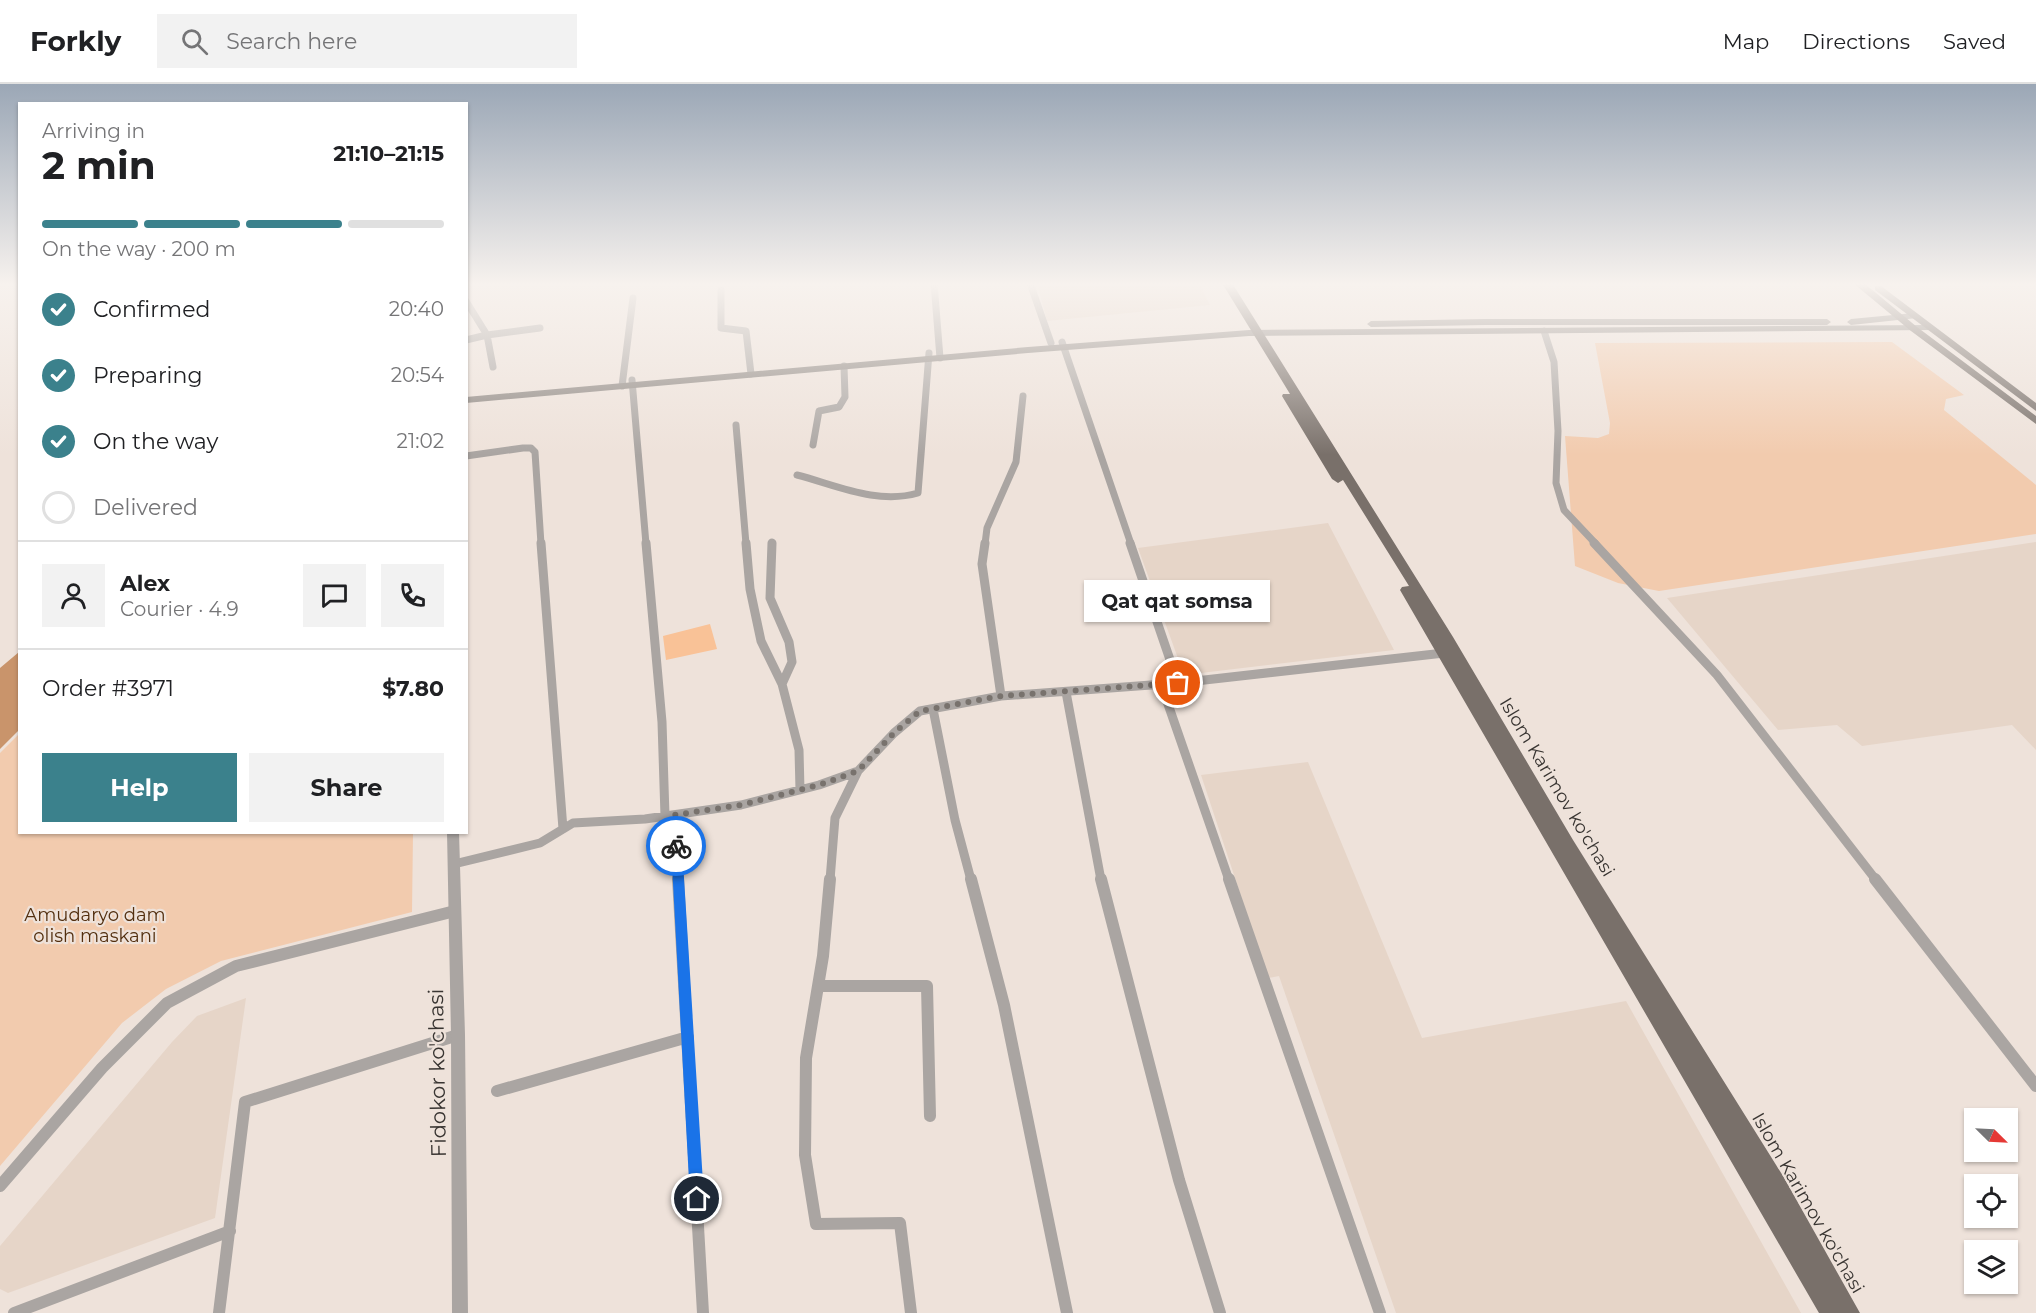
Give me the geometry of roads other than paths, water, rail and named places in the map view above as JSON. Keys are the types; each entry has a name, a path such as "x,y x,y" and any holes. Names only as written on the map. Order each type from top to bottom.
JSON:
{"main road":[{"path":"939,355 1122,340"},
{"name":"Islom Karimov ko'chasi","path":"1258,340 1830,1313"},
{"name":"Islom Karimov ko'chasi","path":"1259,340 1448,640 1568,844 1776,1184 1850,1313"},
{"path":"1929,340 2036,421"},
{"path":"1946,340 2036,408"},
{"path":"468,400 1051,343 1063,345"},
{"path":"752,371 844,366 929,356"},
{"path":"468,393 627,383"}],"street":[{"path":"488,340 493,367"},
{"path":"630,340 627,383 670,815 688,1037 703,1313"},
{"path":"748,340 752,371"},
{"path":"938,340 939,355"},
{"path":"1547,340 1554,362 1558,431 1556,483 1564,510 1717,675 2036,1086"},
{"path":"1063,345 1178,683"},
{"path":"797,475 849,491 881,497 918,493 929,356"},
{"path":"813,445 819,411 839,406 845,397 844,366"},
{"path":"1001,696 982,564 987,528 1016,462 1023,396"},
{"path":"736,425 750,589 761,641 782,684 799,750 800,790"},
{"path":"468,456 523,448 531,448 535,452 554,735 563,829"},
{"path":"772,542 770,598 789,642 792,662 782,684"},
{"path":"911,1313 900,1223 816,1224 805,1155 806,1058 818,986 835,818 858,771 894,733 920,711 1001,696 1178,683 1444,653"},
{"path":"1161,684 1380,1313"},
{"path":"1066,692 1103,889 1179,1180 1220,1313"},
{"path":"933,709 955,820 1004,1005 1067,1313"},
{"path":"454,864 540,843 573,823 670,815 741,805 800,790 858,771"},
{"name":"Fidokor ko'chasi","path":"453,834 458,1035 460,1313"},
{"path":"0,1186 102,1068 167,1003 236,966 455,911"},
{"path":"818,986 927,986 930,1116"},
{"path":"219,1313 245,1102 458,1035"},
{"path":"497,1091 688,1037"},
{"path":"14,1313 230,1231"}],"place":[{"name":"Qat qat somsa","path":"1178,683"}],"park label":[{"name":"Amudaryo dam olish maskani","path":"95,925"}]}
